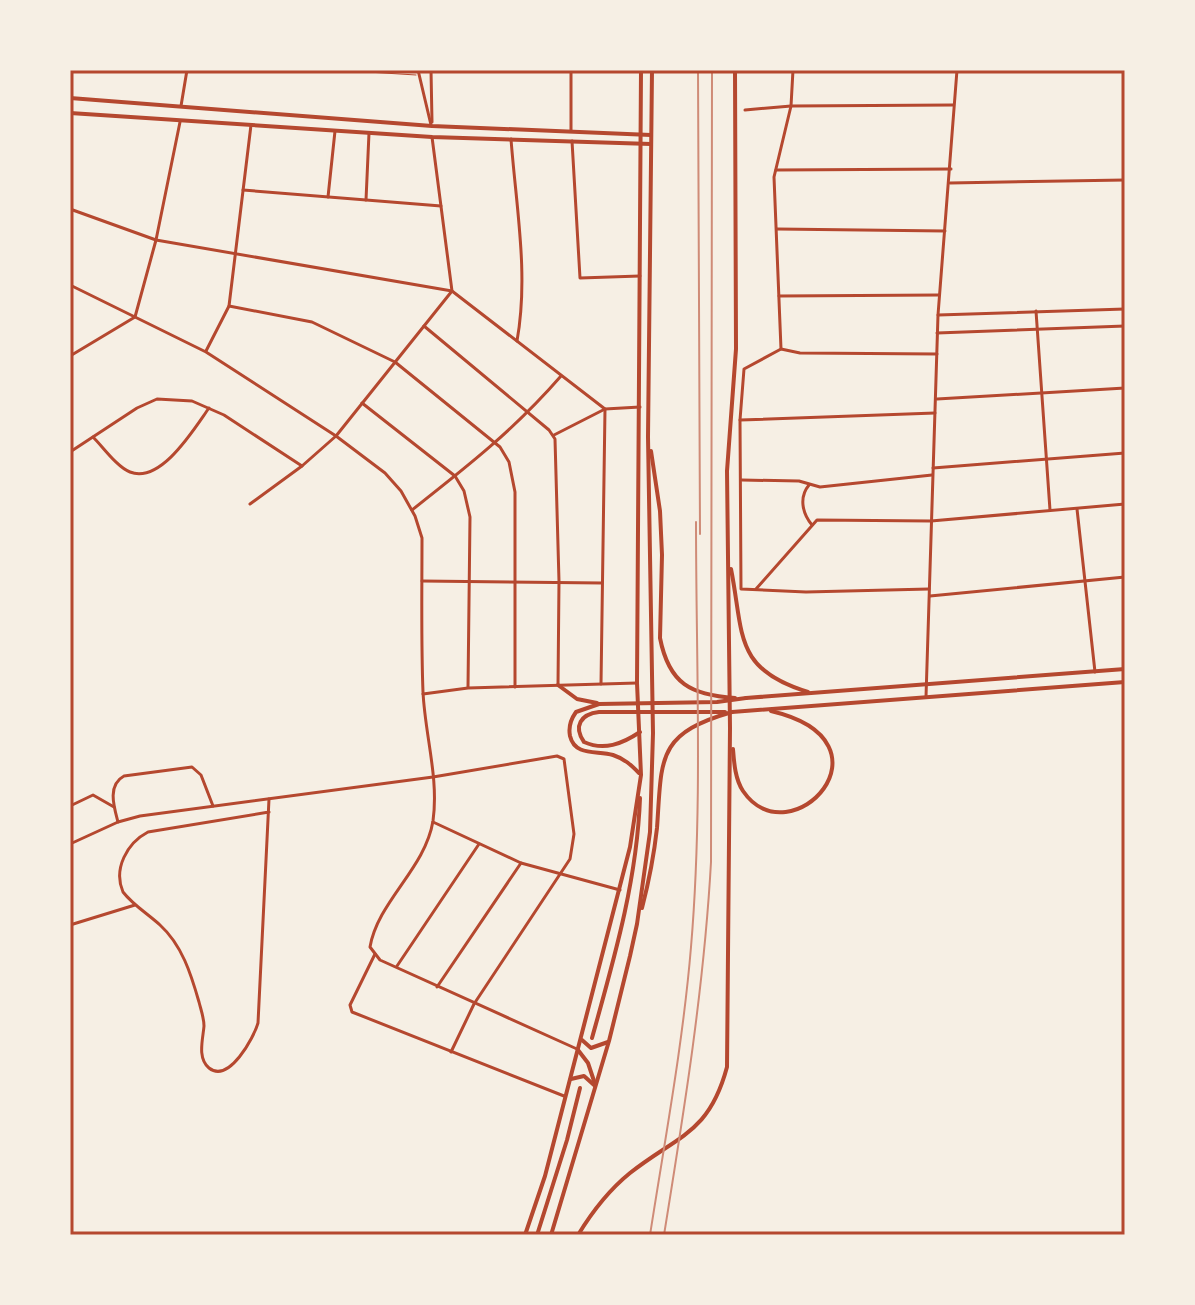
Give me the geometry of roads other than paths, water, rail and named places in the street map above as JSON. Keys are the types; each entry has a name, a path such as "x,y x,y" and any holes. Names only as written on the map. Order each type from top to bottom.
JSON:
{"main road":[{"path":"592,1038 625,921 639,819 641,70"},
{"path":"637,924 650,832 653,733 648,437 652,70"},
{"path":"578,1235 601,1201 618,1184 688,1134 720,1092 729,1053 727,471 737,307 735,70"},
{"path":"70,98 432,126 651,135"},
{"path":"180,121 181,108"},
{"path":"70,113 432,137 651,144"},
{"path":"432,126 432,137"},
{"path":"648,437 660,511 660,638 667,664 684,686 705,695 746,698"},
{"path":"728,558 743,642 761,669 783,684 810,692"},
{"path":"558,685 577,699 599,704 703,702 1125,669"},
{"path":"640,732 610,746 588,744 581,738 579,723 585,716 599,712 732,712 1125,682"},
{"path":"599,704 581,709 572,717 569,728 572,742 580,750 610,754 627,761 641,775"},
{"path":"730,728 735,770 742,790 748,796 768,809 788,811 809,805 818,798 829,781 829,746 819,731 801,719 765,710"},
{"path":"551,1235 609,1041 651,875 659,780 666,752 687,729 706,719 732,712"},
{"path":"525,1235 545,1176 620,890 641,775"},
{"path":"581,1037 591,1048 609,1041"},
{"path":"577,1049 588,1063 595,1087"},
{"path":"569,1081 584,1076 595,1087"},
{"path":"537,1235 580,1088"}],"street":[{"path":"181,108 187,70"},
{"path":"431,70 432,126"},
{"path":"571,70 571,132"},
{"path":"781,349 774,177 791,106 793,70"},
{"path":"926,698 937,333 957,70"},
{"path":"419,73 432,126"},
{"path":"745,110 791,106 954,105"},
{"path":"70,356 135,317 156,240 180,121"},
{"path":"206,352 229,306 251,125"},
{"path":"328,197 335,131"},
{"path":"366,200 369,133"},
{"path":"250,504 302,466 336,436 452,291 432,137"},
{"path":"511,139 523,279 523,310 517,341"},
{"path":"572,141 580,278 640,276"},
{"path":"776,170 951,169"},
{"path":"950,183 1125,180"},
{"path":"243,190 441,206"},
{"path":"70,209 156,240 452,291 605,409"},
{"path":"777,229 945,231"},
{"path":"70,285 206,352 336,436 385,473 401,491 422,538 423,694 433,777 433,822 420,857 373,932 370,947 380,960 577,1049"},
{"path":"779,296 940,295"},
{"path":"229,306 312,322 395,362 496,444 507,457 514,482 515,687"},
{"path":"938,315 1125,309"},
{"path":"1036,311 1050,510"},
{"path":"424,326 554,435 557,446 558,685"},
{"path":"937,333 1125,326"},
{"path":"929,589 806,592 741,589 740,420 744,369 781,349 800,353 937,354"},
{"path":"412,510 496,444 529,413 561,376"},
{"path":"937,399 1125,388"},
{"path":"70,452 137,408 157,399 192,401 261,437 292,462 302,466"},
{"path":"362,403 455,476 464,491 470,517 468,688"},
{"path":"554,435 605,409 640,407"},
{"path":"93,437 127,472 141,474 166,463 209,408"},
{"path":"601,684 605,409"},
{"path":"740,420 935,413"},
{"path":"933,468 1125,453"},
{"path":"740,479 799,481 820,487 932,475"},
{"path":"809,485 803,492 802,503 806,518 813,525"},
{"path":"756,589 817,520 931,521 1125,504"},
{"path":"1077,509 1095,672"},
{"path":"928,596 1125,577"},
{"path":"422,581 602,583"},
{"path":"423,694 468,688 637,683"},
{"path":"70,844 118,822 140,816 433,777 557,756 564,759 574,834 570,859 474,1004 451,1052"},
{"path":"118,822 114,807 115,784 121,776 189,766 201,775 213,806"},
{"path":"70,806 93,795 114,807"},
{"path":"269,799 269,812 259,1017 251,1042 231,1066 216,1070 206,1064 201,1046 202,1012 187,966 169,934 123,892 119,875 125,855 138,838 160,828 269,812"},
{"path":"433,822 521,863 620,890"},
{"path":"397,966 479,844"},
{"path":"437,987 521,863"},
{"path":"70,925 135,905"},
{"path":"375,954 351,1003 351,1010 564,1096"}],"lane":[{"path":"335,70 419,73"}],"railway":[{"path":"698,70 700,534"},
{"path":"664,1235 698,1003 711,862 712,70"},
{"path":"650,1235 683,1019 695,894 698,788 696,522"}]}
